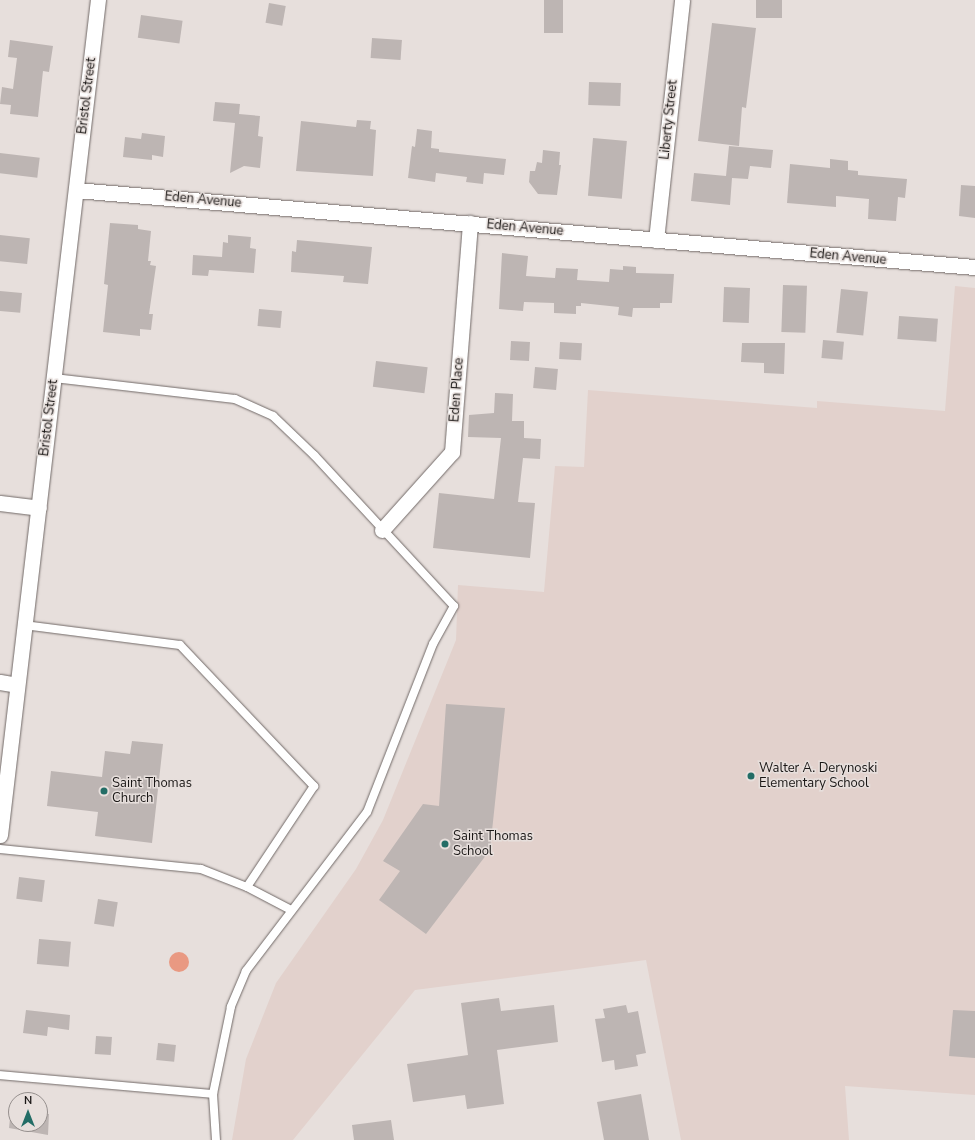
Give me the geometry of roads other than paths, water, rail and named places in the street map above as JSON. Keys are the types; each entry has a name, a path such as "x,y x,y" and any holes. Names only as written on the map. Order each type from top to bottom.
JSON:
{"street":[{"name":"Bristol Street","path":"0,835 98,0"},
{"name":"Liberty Street","path":"656,240 682,0"},
{"name":"Eden Avenue","path":"76,190 975,267"},
{"name":"Eden Place","path":"382,530 452,452 470,223"},
{"path":"0,503 39,508"},
{"path":"0,682 17,684"}],"lane":[{"path":"54,378 235,399 273,416 314,454 382,530 454,606 433,644 368,812 291,910 246,971 231,1007 213,1094 216,1140"},
{"path":"24,625 180,645 314,786 247,887"},
{"path":"0,849 201,869 247,887 291,910"},
{"path":"0,1075 213,1094"}],"place":[{"name":"Walter A. Derynoski Elementary School","path":"751,776"},
{"name":"Saint Thomas Church","path":"104,791"},
{"name":"Saint Thomas School","path":"445,844"}]}
